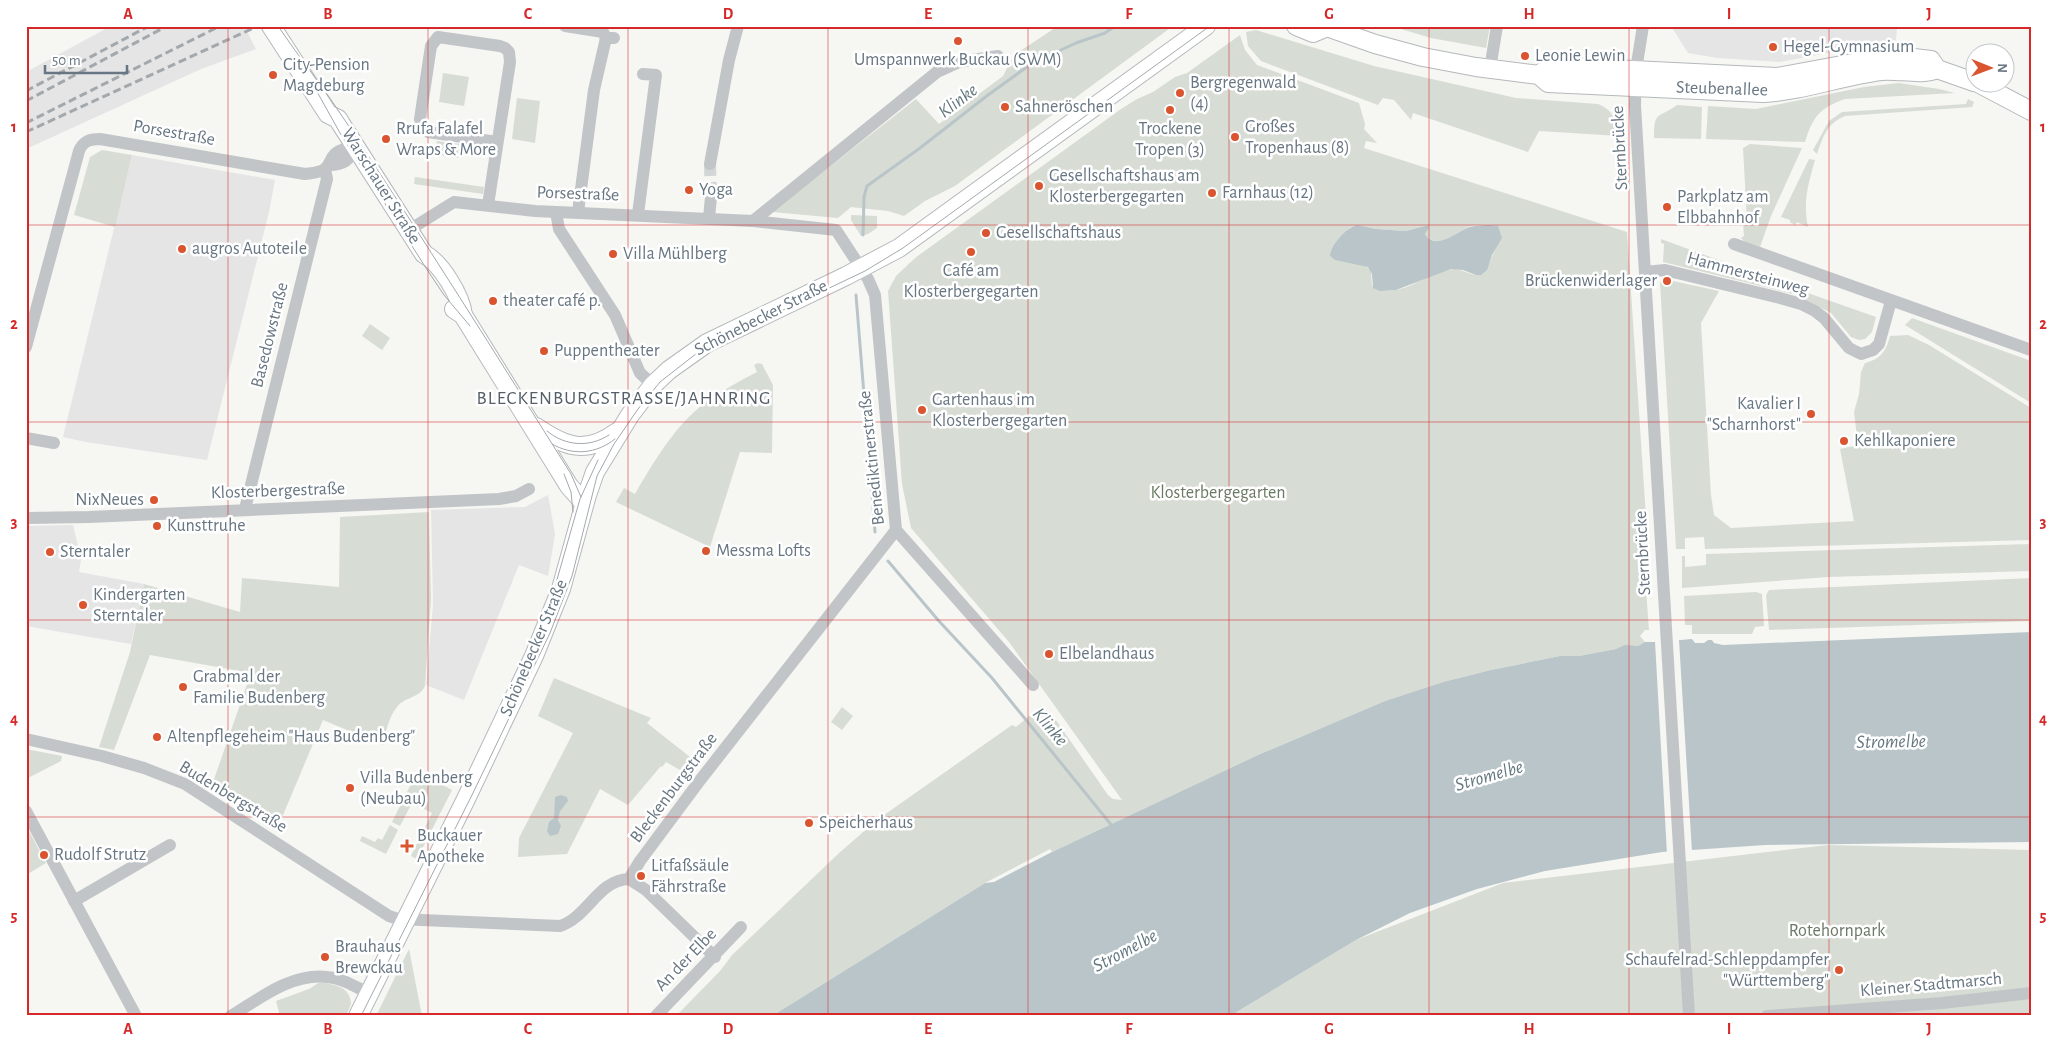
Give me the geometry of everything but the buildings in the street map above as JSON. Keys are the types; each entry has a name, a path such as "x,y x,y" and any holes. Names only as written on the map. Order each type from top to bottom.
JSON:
{"main road":[{"name":"Warschauer Straße","path":"272,26 328,114 338,119"},
{"name":"Warschauer Straße","path":"285,26 337,108 338,119 356,148 424,254 436,262 460,300 463,315 569,486 584,503"},
{"name":"Schönebecker Straße","path":"358,1016 534,656 561,589 594,472 621,429 653,386 677,363 706,343 861,268 916,237 1206,26"},
{"name":"Steubenallee","path":"1296,26 1312,32 1325,27 1390,48 1490,69 1539,74 1548,83 1771,92 1906,64"},
{"name":"Steubenallee","path":"1539,74 1550,66 1786,76 1867,60 1906,64"},
{"path":"1906,64 1931,60 1937,69 1964,78"},
{"path":"1994,92 2031,111"},
{"name":"Warschauer Straße","path":"532,425 560,442 579,446 602,442 621,429"}],"street":[{"path":"565,26 603,32 610,38 594,90 578,212"},
{"path":"710,164 729,60 738,26"},
{"path":"1490,69 1498,26"},
{"name":"Sternbrücke","path":"1642,26 1635,87 1636,130 1689,1016"},
{"path":"488,205 510,62 508,52 500,46 442,36 435,39 431,46 420,119 422,127 428,132 497,142"},
{"path":"754,221 937,72 958,62 998,56"},
{"path":"638,214 656,75 643,74"},
{"name":"Porsestraße","path":"26,347 80,146 87,140 100,139 305,174 317,173 327,167 340,165 349,160 356,148"},
{"name":"Basedowstraße","path":"245,509 327,179 327,167"},
{"path":"708,218 710,198"},
{"name":"Porsestraße","path":"409,230 454,202 556,212 638,214 754,221 835,229 861,268"},
{"path":"556,212 559,229 615,315 640,372 653,386"},
{"name":"Hammersteinweg","path":"1645,272 1665,270 1800,304 1815,311 1824,318 1849,348 1861,354 1873,350 1879,344 1891,301 1734,244"},
{"name":"Benediktinerstraße","path":"861,268 875,295 896,530 1008,654 1033,686"},
{"path":"1891,301 2031,350"},
{"path":"26,438 54,443"},
{"name":"Klosterbergestraße","path":"26,518 89,517 501,499 516,496 529,489"},
{"name":"Bleckenburgstraße","path":"630,879 640,861 708,771 896,530"},
{"name":"Budenbergstraße","path":"26,740 102,756 144,768 185,784 389,916 407,919"},
{"path":"27,815 136,1016"},
{"path":"74,901 170,845"},
{"path":"407,919 560,926 574,918 607,886 613,882 630,879 646,890 715,957"},
{"name":"An der Elbe","path":"656,1016 741,928"},
{"path":"231,1016 269,992 293,982 310,978 327,976 370,994"},
{"name":"Kleiner Stadtmarsch","path":"1767,1016 1834,1014 2031,993"}],"shaded area":[{"path":"111,26 244,26 256,49 201,69 26,149 26,72"},
{"name":"Hegel-Gymnasium","path":"1671,26 1897,26 1896,40 1780,62 1718,58 1688,53"},
{"path":"132,155 275,180 269,212 207,460 63,437"},
{"path":"548,495 555,534 548,576 519,565 464,700 426,685 433,604 431,510 525,507"},
{"name":"Kindergarten Sterntaler","path":"73,525 78,546 83,547 79,572 144,584 131,644 26,626 26,526"}],"green space":[{"path":"1058,26 1173,26 955,186 925,201 904,216 888,211 851,207 838,218 772,212 916,99 939,124 1003,76 1014,55"},
{"path":"1391,26 1490,26 1486,48 1431,38"},
{"path":"1256,30 1374,66 1516,98 1598,104 1605,107 1616,121 1617,125 1614,125 1615,131 1619,131 1619,136 1539,131 1528,152 1413,113 1411,120 1394,100 1383,98 1378,105 1261,61 1248,46 1246,32"},
{"name":"Klosterbergegarten","path":"1240,35 1245,50 1257,65 1359,103 1365,124 1364,129 1377,143 1366,141 1364,148 1627,232 1648,547 1643,548 1649,630 1645,630 1640,636 1645,642 1638,646 1625,646 1579,656 1560,656 1491,670 1443,682 1385,701 1258,755 1052,852 1050,849 985,883 772,1016 676,1016 720,971 732,955 838,854 877,820 1012,725 1016,727 1041,706 1051,713 1108,795 1113,799 1122,800 1009,642 911,528 902,484 888,291 896,276 915,258 1121,109 1153,92 1175,77 1187,73","holes":["1355,225 1376,229 1406,231 1427,225 1429,228 1425,234 1429,239 1440,241 1471,226 1496,225 1501,235 1487,267 1480,275 1454,269 1433,275 1403,288 1382,290 1372,286 1371,271 1367,267 1357,263 1340,261 1330,256 1336,242 1351,227"]},
{"path":"443,73 469,77 464,106 439,102"},
{"path":"1899,83 1955,93 1845,99 1829,106 1818,115 1811,126 1805,142 1706,139 1708,106 1756,109 1864,87"},
{"path":"517,98 540,101 535,143 512,139"},
{"path":"1968,99 1974,102 1972,107 1845,116 1834,122 1830,127 1824,136 1817,154 1813,150 1829,121 1842,112 1966,104"},
{"path":"1677,105 1702,107 1701,139 1654,138 1655,123 1658,116"},
{"path":"437,141 460,144 458,158 434,154"},
{"path":"1750,144 1802,148 1771,216 1760,247 1745,242 1741,238 1744,236 1743,223 1747,221 1743,148"},
{"path":"102,150 132,155 115,227 74,215 90,157"},
{"path":"1809,159 1815,160 1806,201 1808,227 1797,222 1795,225 1790,220 1781,217"},
{"path":"415,177 484,187 483,194 414,184"},
{"path":"851,215 877,216 877,228 861,236 851,220"},
{"path":"1661,239 1754,273 1754,275 1801,293 1802,291 1876,317 1872,332 1865,339 1859,340 1851,337 1831,313 1797,295 1663,262 1664,244 1661,243"},
{"path":"1664,279 1719,291 1701,323 1711,495 1714,515 1731,528 1854,521 1840,449 1858,445 1854,412 1859,394 1861,372 1865,363 1882,354 1890,336 1908,335 1929,345 2031,408 2031,540 1705,549 1704,537 1685,538 1685,549 1676,549 1660,283"},
{"path":"1912,318 2031,361 2031,403 1905,325"},
{"path":"370,324 390,338 382,350 362,336"},
{"path":"762,364 773,385 772,453 740,452 710,547 616,502 624,488 635,494 674,433 694,412 724,390 757,372 754,365"},
{"path":"429,512 431,600 425,686 423,690 404,701 394,711 383,745 323,720 278,827 212,785 251,673 150,655 114,750 99,747 130,652 144,584 240,612 242,578 339,587 340,517"},
{"path":"2031,544 2031,571 1829,577 1682,588 1682,556 1685,556 1685,567 1706,565 1706,554"},
{"path":"2031,578 2031,621 1769,630 1766,595 1769,590"},
{"path":"1756,592 1762,594 1764,626 1755,627 1752,634 1692,634 1692,625 1685,625 1684,596"},
{"path":"554,678 651,718 647,723 690,757 680,770 666,762 628,805 600,789 567,854 518,857 519,838 573,733 538,716"},
{"path":"842,707 853,716 842,730 831,722"},
{"path":"26,749 62,756 61,761 26,779"},
{"path":"418,770 452,790 417,859 411,856 432,813 412,803 400,826 392,822"},
{"path":"390,825 398,830 386,854 360,841 362,836 375,842 378,838 382,840"},
{"path":"28,829 46,863 26,875 26,830"},
{"name":"Rotehornpark","path":"1828,845 2031,850 2031,1016 1230,1016 1356,940 1503,883"},
{"path":"409,949 422,1016 376,1016"},
{"path":"320,982 341,987 348,993 351,1004 346,1016 280,1016 276,1001 309,989"}],"water":[{"path":"1357,225 1376,229 1406,231 1428,225 1429,228 1425,234 1429,239 1440,241 1470,227 1492,225 1498,226 1502,238 1492,255 1487,270 1481,275 1451,269 1396,290 1380,291 1373,288 1372,274 1368,267 1335,260 1330,256 1333,247 1340,237"},
{"name":"Stromelbe","path":"2031,632 2031,842 1765,845 1662,852 1545,871 1477,889 1410,913 1356,940 1230,1016 772,1016 985,883 994,882 1052,852 1258,755 1385,701 1443,682 1560,656 1579,656 1616,649 1625,645 1638,646 1645,642 1692,639 1695,643 1704,643 1712,640 1714,643 1723,645"},
{"path":"561,795 567,797 568,801 560,811 558,820 561,826 558,834 550,836 547,831 549,822 554,818 555,797"}],"pier":[{"path":"1688,637 1688,639 1679,640 1692,852 1667,854 1655,642 1646,642 1646,640"}],"waterway":[{"name":"Klinke","path":"863,235 864,197 867,186 1031,64 1076,43 1105,33 1115,26"},
{"name":"Klinke","path":"856,295 875,532"},
{"name":"Klinke","path":"888,561 938,620 992,678 1113,827"}],"tunnel":[{"path":"710,164 711,197"}],"tram line":[{"path":"278,26 338,110 432,253 571,474 581,497"},
{"path":"361,1016 473,793 550,633 572,576 597,476 614,444 638,409 660,382 697,353 718,341 865,271 903,248 1210,26"},
{"path":"315,88 340,133 426,268 444,295 470,326"},
{"path":"547,431 561,440 577,443 593,442 609,435"},
{"path":"552,444 560,448 584,452 600,448 615,439"},
{"path":"511,699 552,597 580,499 598,460"},
{"path":"564,474 571,492 573,512"}],"railway":[{"path":"26,91 149,26"},
{"path":"26,101 167,26"},
{"path":"26,123 220,26"},
{"path":"26,132 258,26"}],"place":[{"name":"Umspannwerk Buckau (SWM)","path":"958,41"},
{"name":"Hegel-Gymnasium","path":"1773,47"},
{"name":"Leonie Lewin","path":"1525,56"},
{"name":"City-Pension Magdeburg","path":"273,75"},
{"name":"Bergregenwald (4)","path":"1180,93"},
{"name":"Sahneröschen","path":"1005,107"},
{"name":"Trockene Tropen (3)","path":"1170,110"},
{"name":"Großes Tropenhaus (8)","path":"1235,137"},
{"name":"Rrufa Falafel Wraps & More","path":"386,139"},
{"name":"Gesellschaftshaus am Klosterbergegarten","path":"1039,186"},
{"name":"Yoga","path":"689,190"},
{"name":"Farnhaus (12)","path":"1212,193"},
{"name":"Parkplatz am Elbbahnhof","path":"1667,207"},
{"name":"Gesellschaftshaus","path":"986,233"},
{"name":"augros Autoteile","path":"182,249"},
{"name":"Café am Klosterbergegarten","path":"971,252"},
{"name":"Villa Mühlberg","path":"613,254"},
{"name":"Brückenwiderlager","path":"1667,281"},
{"name":"theater café p.","path":"493,301"},
{"name":"Puppentheater","path":"544,351"},
{"name":"Gartenhaus im Klosterbergegarten","path":"922,410"},
{"name":"Kavalier I \"Scharnhorst\"","path":"1811,414"},
{"name":"Kehlkaponiere","path":"1844,441"},
{"name":"NixNeues","path":"154,500"},
{"name":"Kunsttruhe","path":"157,526"},
{"name":"Messma Lofts","path":"706,551"},
{"name":"Sterntaler","path":"50,552"},
{"name":"Kindergarten Sterntaler","path":"83,605"},
{"name":"Elbelandhaus","path":"1049,654"},
{"name":"Grabmal der Familie Budenberg","path":"183,687"},
{"name":"Altenpflegeheim \"Haus Budenberg\"","path":"157,737"},
{"name":"Villa Budenberg (Neubau)","path":"350,788"},
{"name":"Speicherhaus","path":"809,823"},
{"name":"Buckauer Apotheke","path":"407,846"},
{"name":"Rudolf Strutz","path":"44,855"},
{"name":"Litfaßsäule Fährstraße","path":"641,876"},
{"name":"Brauhaus Brewckau","path":"325,957"},
{"name":"Schaufelrad-Schleppdampfer \"Württemberg\"","path":"1839,970"}],"district":[{"name":"BLECKENBURGSTRASSE/JAHNRING","path":"624,398"}]}
